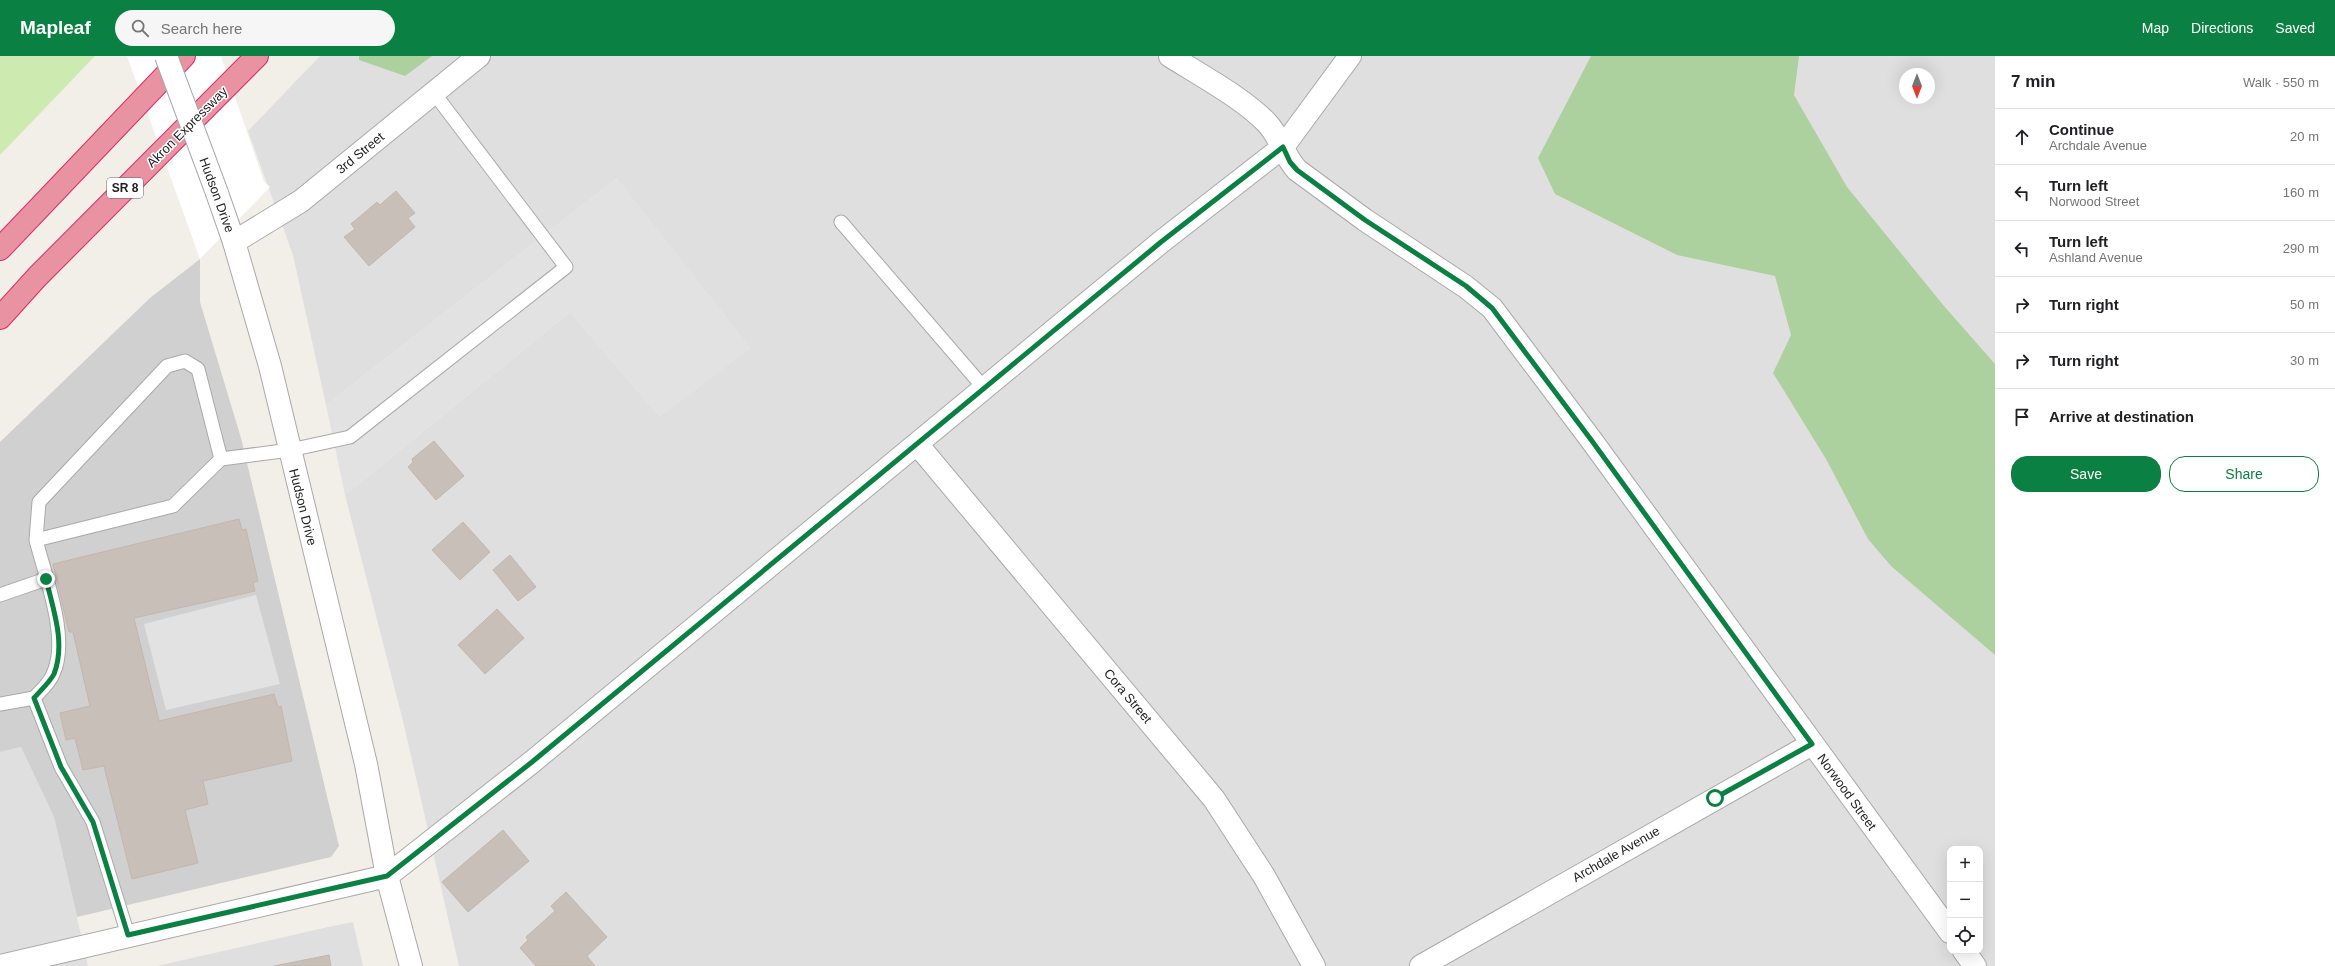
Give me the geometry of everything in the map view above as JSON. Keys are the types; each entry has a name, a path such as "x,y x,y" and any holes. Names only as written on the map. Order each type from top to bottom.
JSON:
{"highway":[{"path":"0,249 184,56"},
{"name":"Akron Expressway","path":"0,318 37,277 257,56"}],"street":[{"name":"Hudson Drive","path":"166,56 234,242 270,366 366,764 387,876 411,966"},
{"name":"3rd Street","path":"234,242 301,201 479,56"},
{"name":"Norwood Street","path":"1170,56 1250,109 1273,131 1290,162 1297,170 1365,220 1466,286 1492,308 1592,441 1947,928"},
{"path":"0,966 128,935 387,876 532,762 1161,242 1283,147 1350,56"},
{"name":"Cora Street","path":"917,444 1214,799 1264,876 1314,966"},
{"name":"Archdale Avenue","path":"1421,966 1812,744"},
{"path":"1966,954 1975,966"}],"lane":[{"path":"36,540 173,506 221,460 290,450 350,436 566,267 434,93"},
{"path":"841,222 984,388"},
{"path":"0,704 34,698 53,674 58,651 58,627 36,540 39,502 167,366 185,361 198,369 221,460"},
{"path":"0,595 46,579"},
{"path":"34,698 61,767 93,822 128,935"}],"shaded area":[{"path":"320,56 1995,56 1995,966 459,966 403,721 345,495 570,312 660,417 617,178 326,405 293,255 248,131"},
{"path":"617,178 751,348 660,417 570,312 345,495 326,405"},
{"path":"200,259 200,302 241,438 339,846 331,857 77,917 54,817 21,747 0,752 0,442 150,298"},
{"path":"256,595 280,684 166,710 144,624"},
{"path":"21,747 54,817 88,966 0,966 0,752"},
{"path":"353,922 363,966 157,966 328,927"}],"green space":[{"path":"0,56 95,56 0,155"},
{"path":"359,56 432,56 405,76 359,60"},
{"path":"1591,56 1799,56 1794,95 1847,187 1944,306 1995,364 1995,655 1891,566 1868,539 1826,459 1773,373 1791,335 1775,276 1677,255 1555,194 1538,158"}],"pier":[{"path":"127,56 221,56 264,182 270,187 200,259"}],"building":[{"path":"396,191 415,213 408,218 415,227 369,266 344,237 355,229 351,224 377,202 380,205"},
{"path":"434,441 464,476 436,500 408,467 413,462 412,459"},
{"path":"239,519 242,530 246,529 258,581 253,583 255,591 134,618 159,721 274,694 278,707 281,706 292,761 203,781 208,804 185,810 198,863 132,879 104,766 83,770 75,738 66,740 60,713 90,706 73,632 69,632 53,564"},
{"path":"463,522 490,552 460,580 432,550"},
{"path":"510,555 536,587 518,601 493,570"},
{"path":"497,609 524,638 485,674 458,645"},
{"path":"503,830 529,861 468,912 442,882"},
{"path":"566,892 607,937 587,956 595,966 536,966 520,948 528,940 526,937 555,911 551,906"},
{"path":"329,955 331,966 274,966"}],"route":[{"path":"46,579 58,627 58,651 53,674 34,698 61,767 93,822 128,935 387,876 532,762 1161,242 1283,147 1290,162 1297,170 1365,220 1466,286 1492,308 1592,441 1812,744 1715,798"}]}
